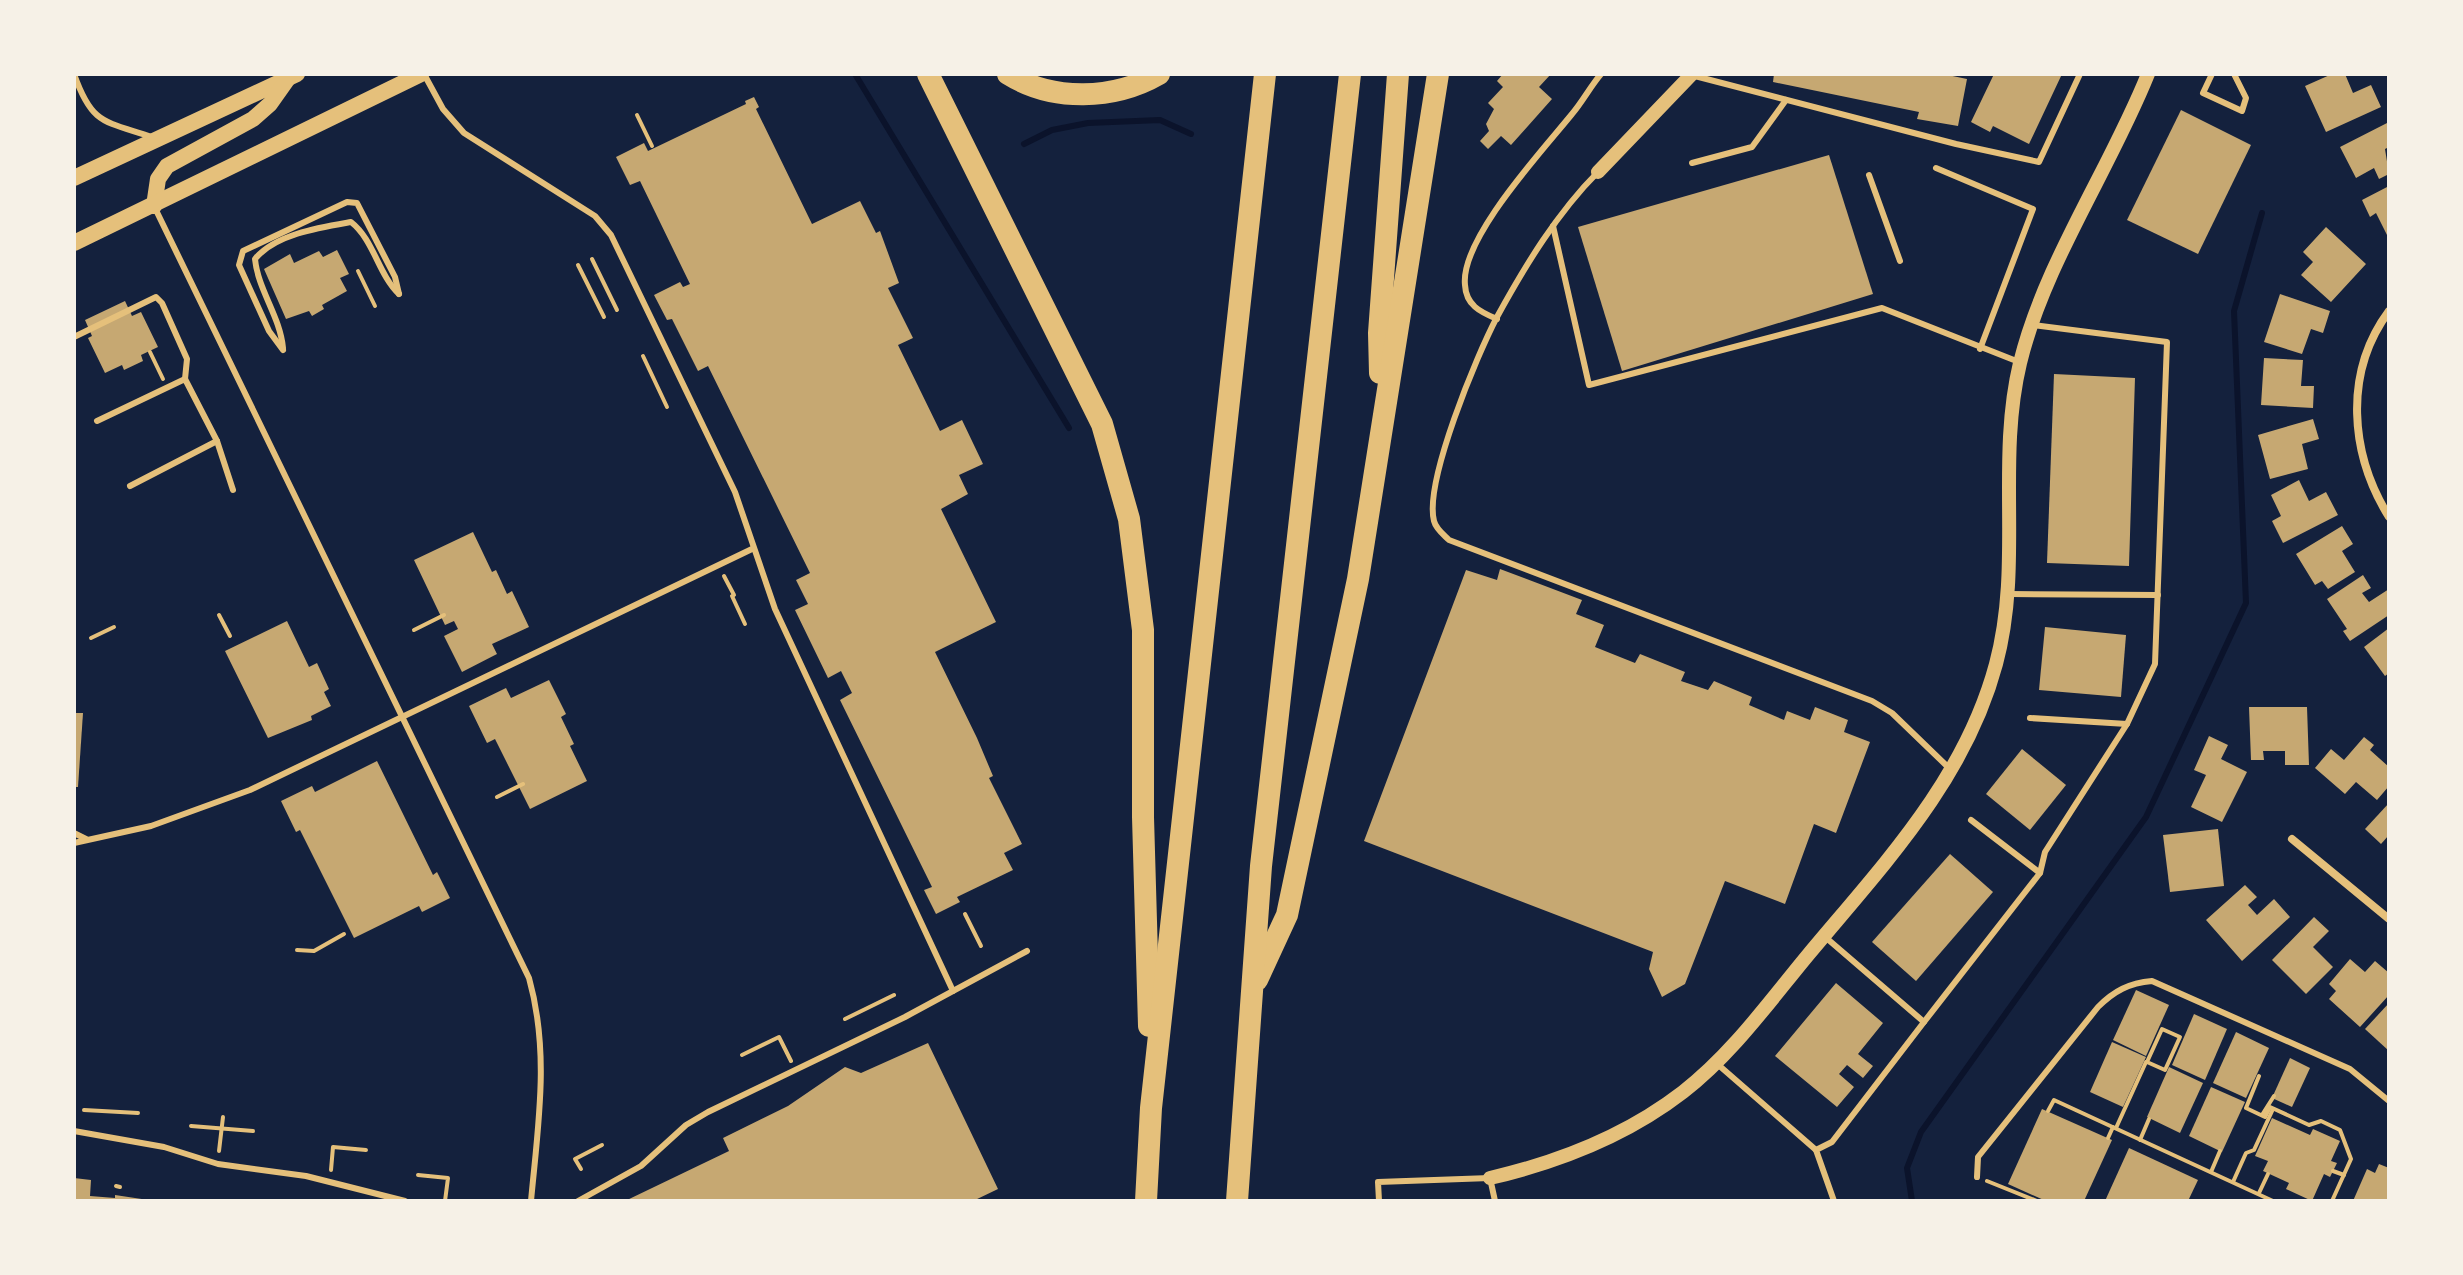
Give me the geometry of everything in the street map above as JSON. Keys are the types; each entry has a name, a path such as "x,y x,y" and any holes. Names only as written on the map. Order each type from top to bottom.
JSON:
{"highway":[{"path":"928,74 1102,424 1129,519 1143,630 1143,817 1151,1108"},
{"path":"1008,74 1040,88 1083,95 1132,86 1159,74"},
{"path":"1146,1201 1151,1108 1265,74"},
{"path":"1237,1201 1261,866 1350,74"},
{"path":"1381,435 1379,333 1398,74"},
{"path":"1252,992 1287,915 1358,579 1438,74"}],"main road":[{"path":"74,243 423,74"},
{"path":"154,206 158,179 167,166 253,119 270,104 292,76"},
{"path":"74,178 292,76"}],"street":[{"path":"1490,1178 1559,1159 1603,1141 1684,1091 1715,1062 1824,936 1916,826 1952,771 1983,707 1997,663 2009,594 2012,547 2008,443 2021,363 2033,325 2148,74"},
{"path":"1598,172 1691,75"},
{"path":"2389,311 2368,348 2359,375 2357,405 2357,435 2366,470 2389,517"},
{"path":"2292,839 2389,919"}],"lane":[{"path":"74,74 88,110 101,120 159,139"},
{"path":"423,74 443,109 464,133 604,225 735,492 752,549 819,708 953,991"},
{"path":"1497,319 1481,312 1467,296 1465,274 1470,255 1508,192 1601,74"},
{"path":"1691,75 2039,162 2080,74"},
{"path":"2212,74 2203,93 2242,111 2246,98 2234,74"},
{"path":"1692,163 1752,147 1786,100"},
{"path":"1936,168 2033,209 1980,349"},
{"path":"1598,172 1553,226 1497,319 1447,444 1433,507 1439,532 1449,540 1872,701 1892,713 1952,771"},
{"path":"1869,175 1900,261"},
{"path":"347,202 357,203 395,277 399,294 387,282 360,229 351,222 321,231 307,230 260,252 255,259 256,270 280,324 283,350 269,331 239,265 243,251 347,202"},
{"path":"154,206 529,978 539,1021 543,1068 531,1201"},
{"path":"1553,226 1589,385 1882,308 2021,363"},
{"path":"74,337 156,297 162,303 187,359 185,379 217,441 233,490"},
{"path":"1816,1150 1832,1142 2040,873 2045,852 2127,724 2155,664 2167,342 2033,325"},
{"path":"97,421 185,379"},
{"path":"130,486 217,441"},
{"path":"74,843 151,826 250,790 752,549"},
{"path":"2009,594 2158,595"},
{"path":"2030,718 2127,724"},
{"path":"1971,820 2040,873"},
{"path":"74,833 86,839"},
{"path":"1824,936 1924,1022"},
{"path":"578,1201 641,1166 686,1125 1027,951"},
{"path":"1977,1177 1978,1157 2098,1007 2110,995 2138,982 2152,981 2350,1069 2389,1101"},
{"path":"1715,1062 1816,1150 1834,1201"},
{"path":"74,1131 164,1147 209,1162 330,1181 405,1201"},
{"path":"1379,1201 1378,1182 1490,1178 1495,1201"}],"path":[{"path":"637,115 652,146"},
{"path":"592,259 617,310"},
{"path":"578,265 604,317"},
{"path":"358,271 375,306"},
{"path":"150,352 168,387"},
{"path":"643,356 667,407"},
{"path":"719,565 745,624"},
{"path":"219,615 230,636"},
{"path":"414,630 444,615"},
{"path":"91,638 114,627"},
{"path":"497,797 523,784"},
{"path":"965,914 981,946"},
{"path":"297,950 314,951 344,934"},
{"path":"845,1019 894,995"},
{"path":"2108,1138 2162,1029 2180,1037 2165,1070 2147,1062"},
{"path":"742,1055 779,1037 796,1071"},
{"path":"2259,1076 2246,1108 2265,1117 2270,1107 2309,1125 2321,1121 2340,1130 2351,1159 2332,1201"},
{"path":"2262,1115 2274,1096"},
{"path":"2048,1111 2054,1100 2273,1201"},
{"path":"2233,1182 2246,1153 2254,1150 2273,1108"},
{"path":"84,1110 138,1113"},
{"path":"2140,1140 2149,1119"},
{"path":"191,1126 253,1131"},
{"path":"581,1169 575,1159 602,1145"},
{"path":"330,1181 333,1147 366,1150"},
{"path":"2211,1172 2220,1151"},
{"path":"2333,1171 2344,1175"},
{"path":"2259,1194 2268,1174"},
{"path":"418,1175 448,1178 445,1201"},
{"path":"1977,1177 2037,1201"}],"building":[{"path":"1503,74 1551,74 1539,87 1552,99 1511,145 1501,136 1488,149 1480,141 1489,131 1486,124 1494,109 1488,103 1503,87 1497,81"},
{"path":"1774,74 1943,74 1967,79 1958,126 1917,119 1919,112 1773,82"},
{"path":"1994,74 2062,74 2029,144 1993,126 1990,132 1971,122"},
{"path":"2332,74 2345,74 2353,93 2371,85 2381,107 2326,132 2305,86"},
{"path":"754,97 759,107 756,109 812,224 860,201 876,233 880,231 899,283 888,288 913,338 898,345 940,431 962,420 983,464 959,475 968,494 941,509 996,622 935,652 977,738 993,776 989,778 1022,844 1004,853 1013,870 957,897 960,902 936,914 924,890 932,887 840,700 852,693 841,671 828,678 795,610 808,604 796,580 810,573 708,366 698,371 672,319 667,320 654,295 680,282 683,287 690,284 640,181 630,185 616,157 644,143 648,151 746,104 745,101"},
{"path":"2181,110 2251,145 2198,254 2127,220"},
{"path":"2389,122 2389,147 2385,149 2389,174 2379,179 2374,168 2356,178 2340,147"},
{"path":"1829,155 1873,294 1622,371 1578,227"},
{"path":"2389,186 2389,239 2376,213 2370,217 2362,200"},
{"path":"2326,227 2366,264 2331,302 2301,275 2313,262 2303,252"},
{"path":"337,250 349,274 340,278 347,291 322,305 324,309 312,316 309,311 286,319 264,269 290,254 294,263 319,251 323,257"},
{"path":"2280,294 2330,311 2323,333 2311,329 2302,354 2264,342"},
{"path":"125,301 132,316 141,312 158,347 141,355 143,361 124,370 122,365 105,373 88,338 92,336 85,320"},
{"path":"2264,358 2303,360 2301,386 2314,386 2313,408 2261,405"},
{"path":"2054,374 2135,378 2129,566 2047,563"},
{"path":"2313,419 2319,439 2302,444 2308,469 2270,479 2258,435"},
{"path":"2299,480 2309,501 2326,492 2338,515 2283,543 2272,521 2281,516 2271,495"},
{"path":"2342,526 2353,544 2342,551 2355,572 2328,589 2322,581 2315,585 2296,554"},
{"path":"473,532 492,572 496,570 507,594 512,591 529,627 492,644 497,654 462,672 444,636 458,629 454,621 445,625 414,560"},
{"path":"1500,569 1582,600 1576,614 1604,625 1595,647 1635,663 1640,654 1685,672 1681,681 1708,690 1714,681 1752,697 1749,705 1784,720 1787,711 1810,720 1815,707 1848,720 1844,732 1870,742 1836,833 1814,824 1785,904 1725,881 1685,984 1662,997 1649,969 1653,952 1364,841 1466,570 1497,580"},
{"path":"2363,575 2371,588 2362,593 2369,602 2389,589 2389,615 2350,641 2343,631 2347,629 2327,599"},
{"path":"287,621 309,667 317,663 329,689 324,692 331,706 311,716 312,720 268,738 225,651"},
{"path":"2045,627 2126,635 2121,697 2039,690"},
{"path":"2389,628 2389,673 2385,676 2364,647"},
{"path":"549,680 566,714 561,717 574,744 570,746 587,781 530,809 495,739 487,743 469,706 506,688 511,698"},
{"path":"2249,707 2307,707 2309,765 2285,765 2285,751 2263,751 2264,760 2251,760"},
{"path":"74,713 83,713 78,787 74,787"},
{"path":"2209,736 2228,745 2221,759 2247,772 2222,822 2191,807 2206,775 2194,770"},
{"path":"2364,737 2374,745 2370,750 2389,767 2389,786 2377,800 2356,782 2345,794 2315,768 2331,749 2344,760"},
{"path":"2022,749 2066,785 2030,830 1986,794"},
{"path":"377,761 433,875 437,872 450,898 422,912 419,906 354,938 300,830 296,832 281,801 312,786 315,792"},
{"path":"2389,803 2389,835 2381,844 2365,829"},
{"path":"2218,829 2224,886 2170,892 2163,835"},
{"path":"1950,854 1993,892 1916,981 1872,942"},
{"path":"2245,885 2257,897 2248,905 2257,915 2274,899 2290,917 2242,961 2206,920"},
{"path":"2314,917 2329,931 2313,947 2333,967 2306,994 2272,960"},
{"path":"2350,959 2365,972 2375,961 2389,973 2389,995 2360,1027 2329,999 2336,991 2329,984"},
{"path":"1836,983 1883,1023 1858,1054 1873,1066 1863,1078 1847,1065 1839,1074 1854,1087 1837,1107 1775,1056"},
{"path":"2136,990 2169,1005 2146,1056 2113,1040"},
{"path":"2389,1003 2389,1051 2365,1029"},
{"path":"2194,1014 2227,1029 2205,1080 2172,1065"},
{"path":"2236,1032 2269,1048 2246,1098 2213,1083"},
{"path":"2112,1042 2146,1057 2123,1107 2090,1092"},
{"path":"928,1043 998,1189 973,1201 625,1201 729,1151 723,1138 788,1106 845,1067 861,1073"},
{"path":"2290,1058 2310,1068 2292,1107 2272,1098"},
{"path":"2169,1067 2203,1083 2180,1133 2147,1117"},
{"path":"2211,1087 2245,1102 2222,1152 2189,1136"},
{"path":"2042,1109 2112,1140 2084,1201 2046,1201 2008,1184"},
{"path":"2272,1118 2310,1135 2313,1129 2340,1141 2331,1161 2337,1163 2330,1177 2324,1174 2312,1201 2286,1189 2289,1183 2263,1171 2268,1161 2255,1156"},
{"path":"2129,1148 2198,1180 2188,1201 2105,1201"},
{"path":"2379,1164 2389,1168 2389,1201 2353,1201 2367,1169 2375,1173"},
{"path":"74,1178 91,1180 90,1196 115,1198 115,1195 155,1201 74,1201"}],"waterway":[{"path":"855,74 1069,428"},
{"path":"1024,144 1052,130 1088,123 1160,120 1191,134"},
{"path":"1912,1201 1907,1168 1921,1132 2146,817 2246,603 2234,311 2262,213"}]}
